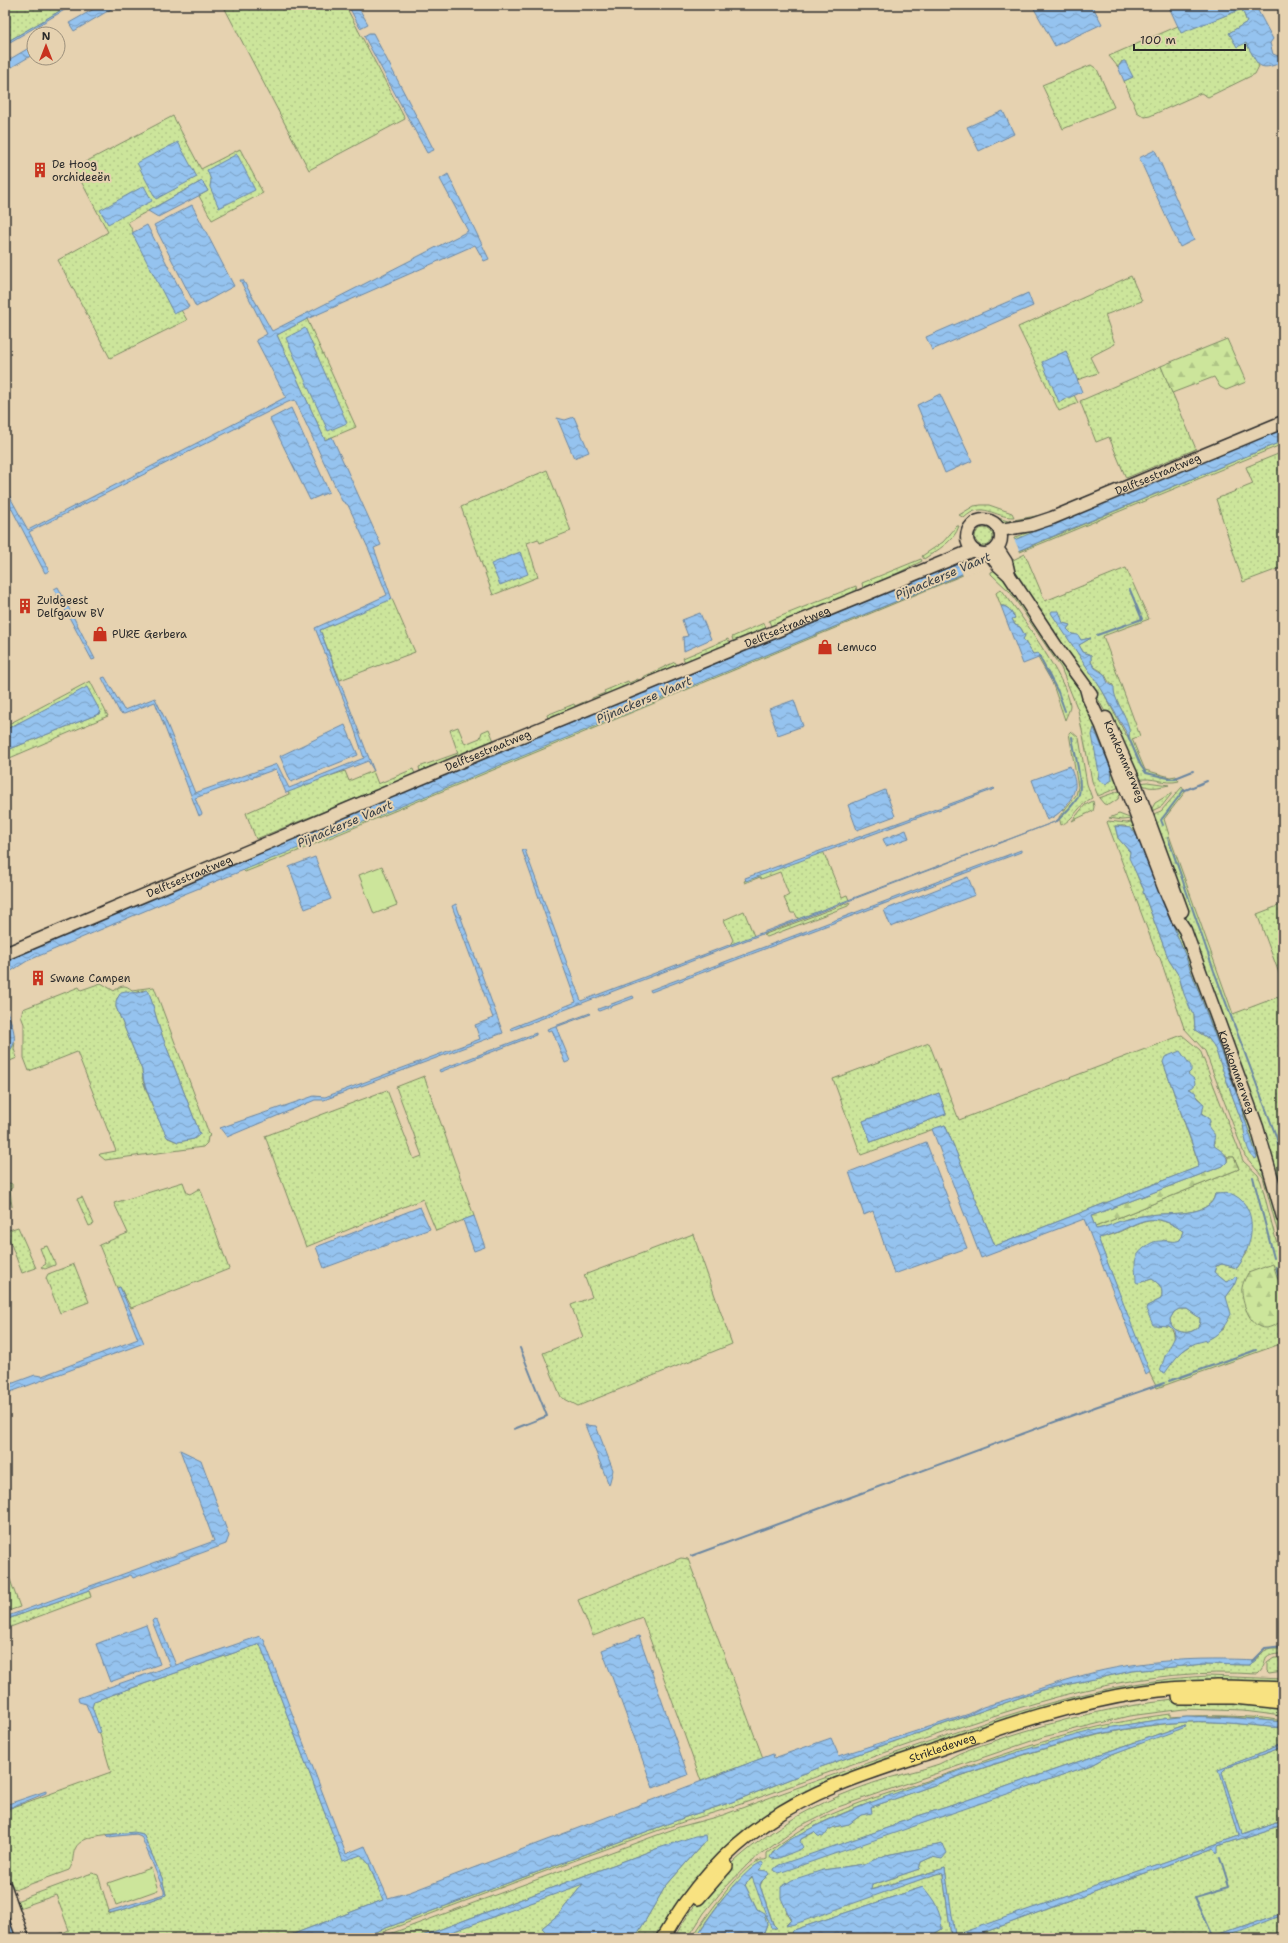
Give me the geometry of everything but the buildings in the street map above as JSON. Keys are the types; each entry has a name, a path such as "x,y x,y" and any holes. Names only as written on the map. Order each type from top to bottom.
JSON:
{"main road":[{"name":"Strikledeweg","path":"662,1938 705,1876 737,1845 766,1822 789,1807 825,1790 992,1730 1062,1709 1106,1699 1144,1692 1202,1687 1283,1689"},
{"name":"Strikledeweg","path":"672,1938 699,1897 727,1866 747,1847 772,1828 829,1797 1028,1727 1114,1705 1166,1697 1201,1696 1235,1697 1283,1702"}],"street":[{"name":"Delftsestraatweg","path":"5,954 475,756 914,576 941,562 991,548 1031,525 1052,518 1283,422"},
{"name":"Komkommerweg","path":"991,548 1086,688 1094,696 1110,724 1135,783 1173,886 1183,916 1185,930 1258,1127 1283,1216"},
{"name":"Delftsestraatweg","path":"5,947 23,939 36,940"},
{"path":"5,1887 24,1938"}],"green space":[{"path":"5,5 70,5 34,26 26,26 26,31 5,43"},
{"path":"223,5 345,5 405,119 309,170"},
{"path":"1242,9 1247,22 1229,33 1246,43 1259,66 1255,74 1208,97 1201,93 1150,116 1145,117 1137,112 1124,81 1133,77 1122,61 1118,67 1109,56 1178,26 1181,32"},
{"path":"1091,65 1097,69 1114,107 1063,129 1042,85"},
{"path":"173,116 201,169 240,149 263,193 212,220 199,196 208,191 202,181 128,222 174,313 181,310 187,320 110,358 58,260 108,232 74,168"},
{"path":"1131,276 1142,301 1105,315 1115,344 1090,357 1098,373 1077,380 1066,351 1060,402 1074,395 1078,403 1059,411 1018,327"},
{"path":"307,319 356,427 325,440 277,335"},
{"path":"1227,339 1246,382 1226,390 1220,387 1214,377 1172,393 1161,366"},
{"path":"1161,366 1196,449 1126,478 1109,437 1096,442 1080,401"},
{"path":"1283,427 1283,429 1015,541 1014,538"},
{"path":"1283,441 1283,444 1045,542 1020,552 1019,551"},
{"path":"1283,452 1283,567 1243,582 1216,499 1253,484 1246,467"},
{"path":"547,470 571,531 540,543 538,539 527,543 538,577 493,595 461,507"},
{"path":"989,505 1012,513 1014,517 1007,517 983,510 977,510 964,518 959,515 974,506"},
{"path":"985,514 1008,521 1047,514 1039,518 1001,524 986,517 975,519 974,516"},
{"path":"957,526 959,526 957,532 949,541 924,559 922,556 943,542"},
{"path":"980,528 988,528 993,533 991,544 988,546 980,546 975,541 975,533"},
{"path":"1025,554 1045,601 1126,568 1149,619 1103,636 1140,736 1132,739 1145,770 1170,777 1176,776 1179,781 1169,782 1148,779 1138,780 1097,697 1017,578 1009,562","holes":["1051,612 1061,616 1060,618 1063,623 1070,625 1067,629 1072,634 1078,636 1081,640 1091,638 1079,645 1083,652 1091,655 1093,666 1102,672 1113,685 1114,695 1124,715 1129,736 1126,735 1102,690"]},
{"path":"921,559 922,561 890,577 863,588 862,583"},
{"path":"958,560 975,570 298,851 245,872 243,870 963,574 958,564 240,860 242,857"},
{"path":"998,569 1080,687 1122,786 1098,796 1092,781 1078,710 1061,668 1010,592 991,574 991,572"},
{"path":"856,586 857,591 771,626 769,621"},
{"path":"1001,589 1041,646 1061,680 1070,705 1065,720 1052,682 1038,658 1041,656 1033,654 1023,639 1025,635 1020,627 1015,625 1012,619 1015,618 1009,609 1001,606 996,593"},
{"path":"392,599 415,652 340,680 320,630"},
{"path":"764,623 766,628 733,641 732,637"},
{"path":"728,639 730,643 685,662 683,658"},
{"path":"675,662 677,665 643,679 643,677"},
{"path":"638,679 639,681 592,700 592,698 605,693 604,691 628,681 629,683"},
{"path":"90,681 108,716 5,760 5,751 101,713 87,688 5,730 5,726"},
{"path":"586,701 586,703 548,718 547,715 574,704 575,706"},
{"path":"458,727 465,744 480,738 482,732 489,729 494,741 420,771 419,767 458,753 450,730"},
{"path":"1071,731 1079,738 1087,784 1092,798 1084,804 1070,820 1061,825 1059,817 1076,795 1078,787 1069,733"},
{"path":"413,769 415,774 256,839 246,813 289,794 287,790 345,771 349,781 373,771 378,784"},
{"path":"1147,782 1169,785 1146,787 1140,783"},
{"path":"1182,787 1185,792 1164,819 1233,1014 1283,995 1283,1136 1280,1138 1283,1148 1283,1198 1151,815 1161,811"},
{"path":"1122,790 1118,799 1109,805 1104,804 1099,798"},
{"path":"1173,792 1162,806 1150,812 1155,803"},
{"path":"1093,801 1093,811 1072,821 1085,805"},
{"path":"1119,814 1132,819 1122,820 1109,818"},
{"path":"1134,821 1178,928 1266,1169 1283,1231 1283,1252 1263,1177 1245,1156 1205,1051 1184,1028 1160,958 1157,955 1107,822 1127,823","holes":["1115,826 1125,826 1137,836 1185,955 1238,1098 1257,1157 1254,1159 1214,1045 1208,1038 1195,1030 1194,1014 1182,988 1179,976 1169,960 1143,892 1144,890 1138,878 1130,852 1118,838"]},
{"path":"823,851 842,897 847,895 849,900 798,919 795,913 791,913 784,898 789,895 780,872 761,879 760,877 745,883 744,881"},
{"path":"382,866 397,905 374,914 359,875"},
{"path":"850,902 848,906 767,937 763,935"},
{"path":"1283,904 1283,984 1257,914"},
{"path":"744,911 754,936 730,945 733,940 724,920"},
{"path":"101,983 114,991 123,986 132,990 154,987 210,1136 208,1137 207,1143 203,1147 105,1160 99,1155 100,1154 116,1151 77,1052 29,1071 24,1058 24,1024 21,1016 23,1009 79,987 81,990","holes":["144,990 150,996 160,1030 200,1134 194,1139 178,1142 168,1138 154,1110 143,1081 142,1070 116,1007 117,998 129,991 135,993"]},
{"path":"1182,1035 1200,1050 1243,1161 1258,1175 1261,1182 1283,1267 1283,1295 1279,1278 1245,1306 1252,1319 1259,1326 1268,1326 1283,1321 1283,1343 1157,1388 1150,1374 1098,1238 1110,1235 1139,1222 1148,1220 1158,1220 1170,1223 1183,1231 1180,1240 1175,1242 1163,1240 1136,1272 1138,1283 1152,1279 1162,1290 1161,1299 1147,1306 1165,1326 1169,1326 1172,1329 1174,1333 1174,1341 1165,1356 1171,1365 1175,1358 1183,1351 1196,1342 1211,1338 1224,1328 1226,1297 1234,1286 1233,1279 1226,1282 1214,1273 1216,1266 1222,1264 1237,1268 1247,1253 1219,1194 1215,1194 1212,1202 1197,1210 1135,1217 1102,1228 1096,1229 1095,1227 1239,1169 1234,1157 1228,1157 1213,1145 1214,1142 1207,1126 1210,1122 1206,1116 1202,1114 1203,1110 1201,1101 1189,1090 1188,1074 1163,1062 1199,1164 1198,1167 995,1246 945,1125 861,1155 833,1079 929,1043 959,1120","holes":["939,1093 946,1114 871,1142 863,1121"]},
{"path":"14,1042 14,1049 17,1058 5,1063 5,1054 11,1049"},
{"path":"424,1076 474,1216 436,1231 423,1199 306,1247 265,1136 387,1090 414,1159 422,1156 396,1087"},
{"path":"1228,1157 1234,1157 1239,1169 1095,1227 1091,1216 1223,1166 1227,1162"},
{"path":"183,1182 187,1193 190,1194 200,1188 229,1269 131,1308 120,1287 117,1288 99,1245 128,1233 114,1203"},
{"path":"5,1184 12,1184 12,1188 10,1189 12,1207 5,1187"},
{"path":"82,1197 94,1224 89,1226 77,1199"},
{"path":"18,1227 36,1268 22,1273 6,1231"},
{"path":"693,1234 732,1344 578,1406 561,1397 543,1353 583,1337 571,1305 592,1297 584,1275"},
{"path":"47,1246 55,1265 45,1269 41,1267 46,1264 40,1248"},
{"path":"74,1264 89,1302 60,1313 46,1278 48,1274"},
{"path":"1273,1264 1283,1295 1283,1321 1265,1328 1256,1324 1249,1315 1243,1298 1242,1287 1248,1273"},
{"path":"1179,1309 1187,1309 1200,1318 1196,1329 1180,1332 1171,1325 1170,1319 1174,1312"},
{"path":"681,1558 688,1559 763,1758 701,1781 642,1617 593,1636 578,1600"},
{"path":"5,1566 20,1607 5,1612"},
{"path":"89,1590 91,1597 5,1629 5,1620"},
{"path":"260,1644 343,1860 361,1854 369,1864 383,1900 283,1938 50,1938 69,1930 56,1895 19,1908 16,1901 92,1873 98,1875 109,1911 108,1914 166,1895 162,1878 143,1834 116,1834 95,1836 79,1843 75,1849 72,1865 69,1870 17,1889 13,1888 5,1866 5,1810 111,1772 92,1707 94,1701"},
{"path":"1271,1648 1283,1648 1283,1654 1275,1654 1267,1657 1258,1674 1216,1673 1175,1675 1135,1680 1097,1687 1020,1708 820,1775 736,1806 662,1829 367,1938 359,1938 686,1817 732,1802 818,1768 1042,1690 1132,1671 1205,1664 1249,1665 1262,1653"},
{"path":"1274,1658 1283,1658 1283,1672 1269,1674 1267,1672 1267,1663"},
{"path":"1208,1676 1283,1679 1283,1685 1123,1693 858,1775 757,1826 660,1938 635,1938 665,1887 706,1840 656,1849 417,1938 379,1938 679,1827 723,1815 770,1797 986,1722 1058,1701 1132,1684"},
{"path":"1174,1700 1283,1705 1283,1716 1244,1711 1184,1709 1129,1716 1043,1737 838,1807 800,1826 749,1863 722,1891 704,1913 688,1938 674,1938 693,1908 714,1881 739,1858 765,1837 794,1818 824,1803 856,1789 939,1764 957,1754 1024,1731 1109,1710"},
{"path":"1171,1714 1171,1717 1198,1716 1120,1726 1088,1733 992,1761 867,1804 827,1820 808,1830 772,1853 773,1858 781,1857 801,1845 799,1842 801,1839 815,1832 818,1836 834,1827 849,1824 861,1815 872,1811 871,1808 874,1806 989,1766 1066,1743 1106,1733 1146,1726 1186,1722 1223,1722 1283,1728 1283,1745 1220,1769 1239,1836 954,1936 945,1868 870,1890 872,1885 919,1869 921,1862 932,1857 942,1858 943,1844 886,1855 864,1864 823,1870 786,1912 791,1920 786,1925 939,1873 943,1874 951,1936 949,1938 927,1938 942,1929 923,1887 794,1930 788,1936 790,1938 762,1938 767,1925 764,1914 757,1909 745,1885 753,1877 775,1929 760,1886 763,1879 763,1871 759,1870 760,1863 733,1888 716,1907 696,1938 692,1938 732,1884 750,1866 758,1861 767,1859 767,1853 813,1823 877,1797 1084,1730 1142,1718","holes":["1185,1725 1112,1754 1094,1764 950,1813 776,1867 893,1826 898,1822 947,1807"]},
{"path":"1228,1716 1263,1718 1283,1722"},
{"path":"1283,1748 1283,1822 1282,1820 1242,1834 1222,1772 1226,1768"},
{"path":"1283,1825 1283,1912 1209,1938 969,1938 1213,1848 1216,1853 1218,1846"},
{"path":"151,1868 158,1890 116,1905 108,1883"},
{"path":"584,1883 559,1914 542,1928 552,1938 435,1938"},
{"path":"1283,1914 1283,1938 1216,1938"}],"water":[{"path":"70,5 73,5 37,26 34,26"},
{"path":"101,5 118,5 74,31 69,23"},
{"path":"348,5 357,5 368,24 360,28"},
{"path":"1032,5 1092,5 1102,24 1055,46"},
{"path":"1168,5 1255,5 1273,39 1270,43 1273,54 1278,56 1283,54 1283,62 1268,67 1263,67 1256,62 1246,43 1237,47 1229,33 1247,22 1242,9 1181,33"},
{"path":"26,31 26,33 5,45 5,43"},
{"path":"369,33 373,33 434,150 427,153 364,36"},
{"path":"26,50 26,59 5,71 5,62"},
{"path":"1123,61 1125,61 1133,77 1124,81 1118,67"},
{"path":"1003,111 1014,134 979,151 967,127"},
{"path":"178,142 197,177 156,199 137,163"},
{"path":"1155,150 1194,240 1180,247 1139,158"},
{"path":"237,154 255,190 219,208 210,187 211,180 207,170"},
{"path":"448,174 489,259 484,261 475,245 307,319 277,335 325,440 332,437 381,545 374,548 392,599 320,630 374,771 368,761 286,793 276,769 195,798 202,814 199,816 155,702 124,714 120,713 102,678 105,677 124,710 155,698 195,793 277,764 289,788 364,758 349,713 315,628 387,595 369,550 348,505 342,501 295,400 288,402 29,532 49,571 45,573 5,496 5,488 28,530 286,397 256,340 267,334 240,280 243,280 272,331 468,231 440,179"},
{"path":"202,181 208,191 158,217 148,211"},
{"path":"144,186 152,201 108,224 100,210"},
{"path":"192,205 234,286 196,307 154,225"},
{"path":"147,225 189,307 174,314 132,233"},
{"path":"1028,293 1033,306 932,350 926,337"},
{"path":"305,328 347,423 328,431 286,338"},
{"path":"1066,351 1082,392 1059,402 1042,362"},
{"path":"940,394 972,461 945,473 917,405"},
{"path":"291,408 329,492 310,500 270,419"},
{"path":"574,417 589,452 574,458 557,418 565,420"},
{"name":"Pijnackerse Vaart","path":"1283,429 1283,441 368,820 182,895 27,961 5,975 5,957"},
{"path":"520,552 528,574 500,585 491,564"},
{"path":"58,587 95,659 92,660 54,589"},
{"path":"1001,606 1009,609 1015,618 1012,619 1015,625 1020,627 1025,636 1023,639 1033,654 1038,653 1041,657 1023,664"},
{"path":"1052,611 1059,611 1063,623 1070,625 1067,629 1072,634 1078,635 1081,640 1091,638 1079,645 1083,652 1091,655 1091,662 1095,668 1104,674 1108,683 1114,687 1116,699 1128,724 1129,737 1102,690 1051,613"},
{"path":"700,613 711,639 684,651 683,637 688,636 682,620"},
{"path":"87,687 101,713 5,751 5,730"},
{"path":"794,700 803,726 778,735 769,709"},
{"path":"345,725 358,755 291,782 280,756"},
{"path":"1094,728 1111,769 1112,780 1106,784 1101,782 1098,778 1099,773 1092,735"},
{"path":"1070,766 1075,782 1074,792 1065,807 1052,818 1047,820 1032,780"},
{"path":"994,788 995,789 746,881 745,878"},
{"path":"885,790 895,816 857,830 848,805"},
{"path":"1057,821 512,1030 511,1028 576,1002 522,850 525,850 581,1001"},
{"path":"1115,826 1131,828 1137,836 1185,955 1238,1098 1257,1157 1256,1159 1248,1149 1243,1125 1214,1046 1208,1038 1195,1030 1194,1014 1192,1013 1184,994 1179,976 1169,960 1143,892 1144,890 1129,858 1130,852 1118,838"},
{"path":"906,830 909,838 886,846 883,839"},
{"path":"1021,850 1021,852 651,992 650,990"},
{"path":"315,857 331,899 305,909 289,867"},
{"path":"968,877 975,895 891,927 884,910"},
{"path":"456,904 503,1033 324,1100 315,1100 227,1137 220,1128 314,1096 325,1097 480,1039 475,1025 493,1018 452,906"},
{"path":"146,990 149,992 160,1030 200,1134 194,1139 178,1142 167,1137 154,1110 144,1082 142,1070 116,1007 116,1001 121,992 126,991 138,993"},
{"path":"633,996 634,998 599,1011 598,1009"},
{"path":"5,1005 14,1031 14,1044 11,1050 5,1054"},
{"path":"590,1013 591,1014 556,1027 570,1061 565,1063 552,1030 548,1031 547,1029"},
{"path":"536,1033 536,1035 440,1072 439,1070"},
{"path":"1180,1051 1191,1066 1191,1071 1188,1074 1194,1079 1195,1083 1194,1086 1188,1089 1195,1092 1197,1098 1204,1104 1202,1114 1208,1117 1210,1121 1208,1126 1215,1136 1213,1145 1225,1154 1227,1162 1223,1166 1091,1216 1096,1229 1138,1217 1197,1210 1206,1207 1212,1202 1215,1194 1227,1193 1234,1195 1242,1201 1248,1210 1251,1219 1251,1230 1247,1251 1237,1268 1222,1264 1216,1266 1214,1272 1226,1282 1233,1279 1235,1276 1237,1278 1234,1286 1226,1297 1231,1314 1223,1328 1215,1336 1193,1344 1182,1352 1165,1373 1160,1372 1165,1356 1175,1337 1174,1330 1169,1326 1153,1325 1146,1309 1147,1306 1161,1299 1162,1290 1152,1279 1138,1283 1136,1282 1135,1263 1137,1255 1148,1245 1156,1241 1180,1240 1183,1231 1170,1223 1159,1220 1149,1220 1139,1222 1110,1235 1098,1238 1150,1372 1146,1375 1084,1219 981,1258 932,1129 945,1125 995,1246 1198,1167 1199,1163 1163,1062 1165,1057","holes":["1179,1309 1187,1309 1200,1318 1199,1324 1196,1329 1180,1332 1171,1325 1170,1319 1174,1312"]},
{"path":"939,1093 946,1114 871,1142 863,1121"},
{"path":"926,1142 967,1248 894,1274 873,1211 864,1215 849,1172"},
{"path":"420,1207 430,1229 324,1268 316,1247"},
{"path":"474,1216 485,1247 474,1251 463,1220"},
{"path":"120,1287 144,1343 5,1394 5,1386 35,1375 42,1376 138,1339 117,1288"},
{"path":"585,1425 596,1426 613,1470 609,1485"},
{"path":"180,1450 201,1460 229,1536 226,1544 133,1578 131,1575 5,1620 5,1617 214,1541"},
{"path":"154,1619 157,1620 176,1665 260,1636 264,1640 346,1854 365,1846 388,1898 410,1892 773,1754 774,1758 831,1738 839,1756 969,1714 983,1707 1046,1686 1105,1670 1148,1663 1191,1659 1256,1660 1249,1665 1205,1664 1132,1671 1042,1690 818,1768 732,1802 686,1817 359,1938 283,1938 383,1900 369,1864 361,1855 343,1861 260,1644 94,1701 92,1707 101,1732 98,1733 86,1704 79,1702 78,1698 170,1666 152,1621"},
{"path":"146,1625 160,1664 110,1682 96,1644"},
{"path":"639,1636 688,1775 653,1788 602,1650"},
{"path":"1187,1716 1283,1722 1283,1728 1223,1722 1186,1722 1146,1726 1066,1742 989,1766 874,1806 871,1808 872,1813 861,1815 849,1824 834,1827 828,1830 823,1837 818,1836 814,1832 801,1839 800,1842 803,1847 801,1849 779,1858 772,1859 770,1857 787,1841 821,1824 866,1804 971,1767 1020,1751 1088,1732"},
{"path":"1185,1725 1186,1727 1112,1754 1094,1764 779,1873 774,1869 779,1865 893,1826 898,1822 947,1807"},
{"path":"1283,1745 1283,1748 1226,1768 1222,1772 1242,1834 1283,1820 1283,1825 1218,1846 1218,1852 1216,1853 1213,1848 969,1938 949,1938 951,1936 943,1874 939,1873 786,1926 791,1920 781,1898 781,1887 792,1880 823,1870 864,1864 886,1855 943,1844 947,1853 942,1859 932,1857 921,1862 919,1869 872,1885 871,1890 945,1868 955,1935 1239,1836 1219,1769"},
{"path":"46,1791 46,1793 5,1810 5,1805"},
{"path":"134,1832 143,1834 162,1878 166,1895 110,1913 109,1911 164,1894 141,1836 136,1834 109,1837 107,1835"},
{"path":"705,1835 706,1840 665,1887 635,1938 552,1938 542,1928 559,1914 583,1884 435,1938 417,1938 656,1849 695,1836"},
{"path":"762,1862 764,1865 759,1870 767,1871 769,1874 761,1882 760,1886 773,1924 777,1928 771,1928 752,1877 745,1885 757,1909 764,1913 767,1925 762,1938 696,1938 716,1908 736,1884 754,1866"},
{"path":"923,1887 937,1906 942,1929 927,1938 790,1938 788,1936 794,1930"},
{"path":"5,1904 17,1938 13,1938 5,1917"},
{"path":"1283,1912 1283,1914 1256,1925 1225,1935 1209,1938"}],"pier":[{"path":"1014,539 1020,552 963,576 958,562"}],"waterway":[{"path":"1097,635 1142,619 1130,590"},
{"path":"1039,656 1058,692 1065,711"},
{"path":"1128,736 1141,766 1146,773 1173,779 1193,771"},
{"path":"1057,821 1074,804 1080,791 1078,768 1072,737"},
{"path":"1163,825 1161,820 1183,791 1207,781"},
{"path":"1168,838 1214,971 1276,1136 1283,1160"},
{"path":"1253,1177 1274,1258"},
{"path":"1276,1267 1283,1290"},
{"path":"514,1429 547,1416 520,1348"},
{"path":"1169,1381 1256,1350"},
{"path":"691,1556 1164,1383"},
{"path":"1252,1661 1265,1648 1283,1646"},
{"path":"1213,1936 1195,1897 1229,1887 1220,1858"}],"place":[{"name":"De Hoog orchideeën","path":"40,170"},
{"name":"Zuidgeest Delfgauw BV","path":"25,606"},
{"name":"PURE Gerbera","path":"100,634"},
{"name":"Lemuco","path":"825,647"},
{"name":"Swane Campen","path":"38,978"}]}
